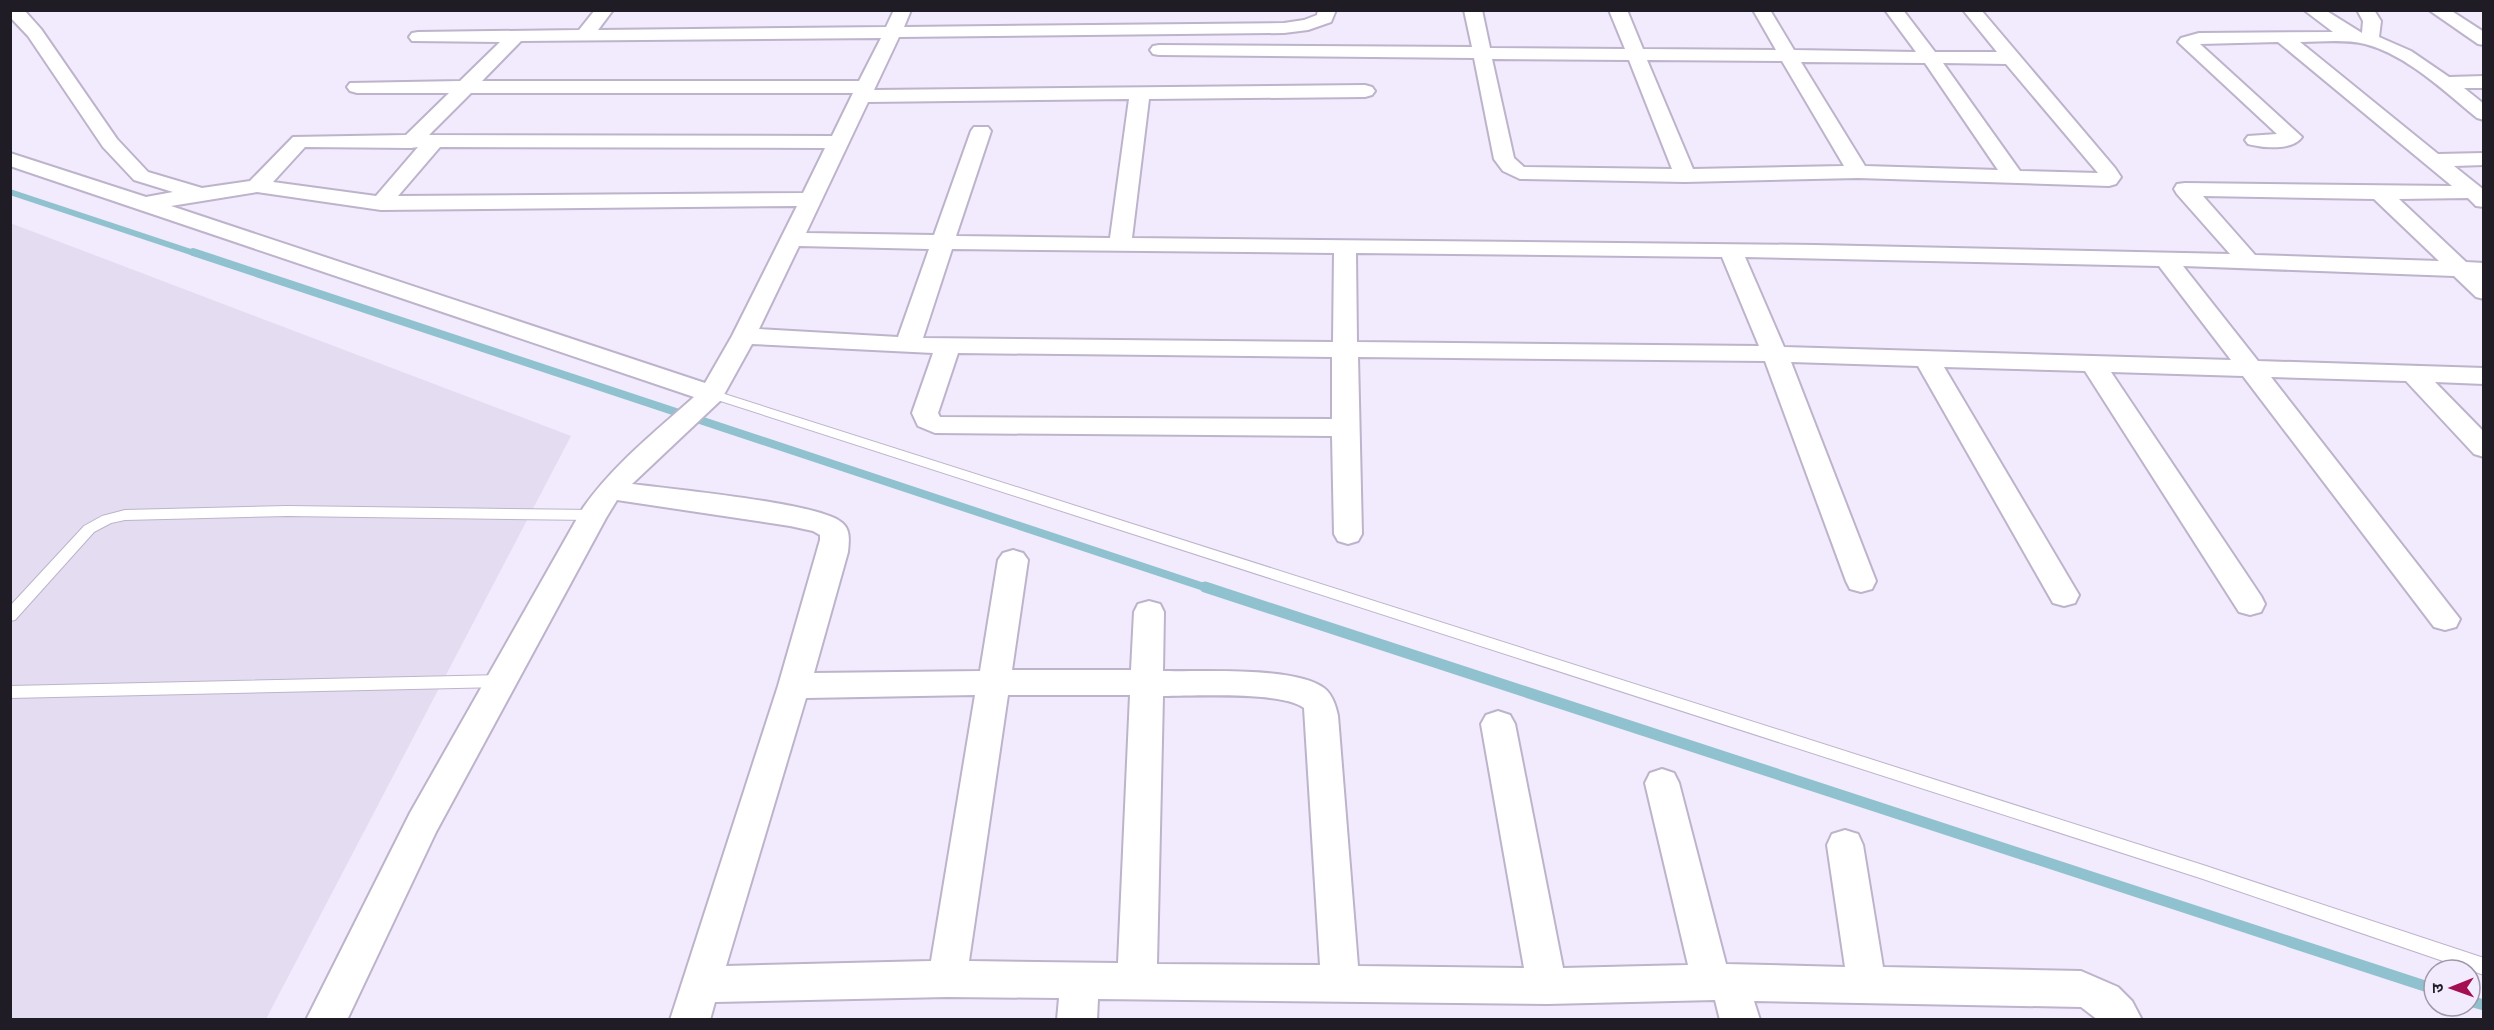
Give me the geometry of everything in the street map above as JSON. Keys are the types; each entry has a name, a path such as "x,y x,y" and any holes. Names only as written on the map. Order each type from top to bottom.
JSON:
{"street":[{"path":"14,10 35,33 75,95 110,143 141,176 202,195"},
{"path":"583,37 605,10"},
{"path":"326,1020 423,824 602,503 666,437 709,397 744,336 903,10"},
{"path":"1225,10 1225,29"},
{"path":"418,37 583,37 1296,27 1325,18 1327,10"},
{"path":"1473,10 1504,159 1510,167 1520,173 1685,176 1858,172 2103,181 2110,177 1971,10"},
{"path":"1618,10 1685,176"},
{"path":"1761,10 1858,172"},
{"path":"1893,10 1930,57 2013,176"},
{"path":"2312,10 2361,38 2395,50 2445,83 2484,114"},
{"path":"2361,38 2372,21 2365,10"},
{"path":"2437,10 2482,37"},
{"path":"1120,244 1146,92 1159,50 1160,30"},
{"path":"411,142 515,37"},
{"path":"2282,37 2478,197"},
{"path":"2254,140 2289,140 2292,137 2187,42 2199,38 2361,38"},
{"path":"1159,50 2011,58"},
{"path":"2445,83 2484,82"},
{"path":"357,87 864,91 1365,91"},
{"path":"908,345 981,131"},
{"path":"257,186 300,141 839,142"},
{"path":"381,203 434,142"},
{"path":"10,159 147,203 709,397"},
{"path":"2432,160 2484,159"},
{"path":"147,203 257,186 381,203 812,199"},
{"path":"2250,263 2185,189 2478,197"},
{"path":"2380,194 2484,292"},
{"path":"792,239 943,244 1345,246 2052,255 2167,261 2484,270"},
{"path":"1345,246 1345,428 1348,534"},
{"path":"1731,251 1775,354 1860,581"},
{"path":"2167,261 2445,619"},
{"path":"744,336 948,346 1775,354 2484,376"},
{"path":"948,346 925,413 927,420 935,425 1345,428"},
{"path":"1926,358 2064,595"},
{"path":"2092,363 2250,604"},
{"path":"2413,374 2484,448"},
{"path":"602,503 790,516 822,523 833,530 835,540 794,686 690,1020"},
{"path":"948,978 1013,560"},
{"path":"1137,980 1149,612"},
{"path":"794,686 1147,682 1254,686 1295,690 1311,695 1320,704 1340,984"},
{"path":"1498,724 1547,986"},
{"path":"1662,783 1721,982 1740,1020"},
{"path":"1845,844 1867,985"},
{"path":"702,984 948,978 1547,986 1721,982 2081,989 2098,994 2108,1001 2122,1020"},
{"path":"1077,1020 1079,981"}],"lane":[{"path":"709,397 2203,872 2484,967"},
{"path":"10,616 90,529 107,519 124,515 602,503"},
{"path":"10,692 502,681"}],"shaded area":[{"path":"10,223 571,436 266,1019 11,1019"}],"waterway":[{"path":"10,192 197,254"},
{"path":"193,252 1210,589"},
{"path":"1205,587 2422,985"}]}
